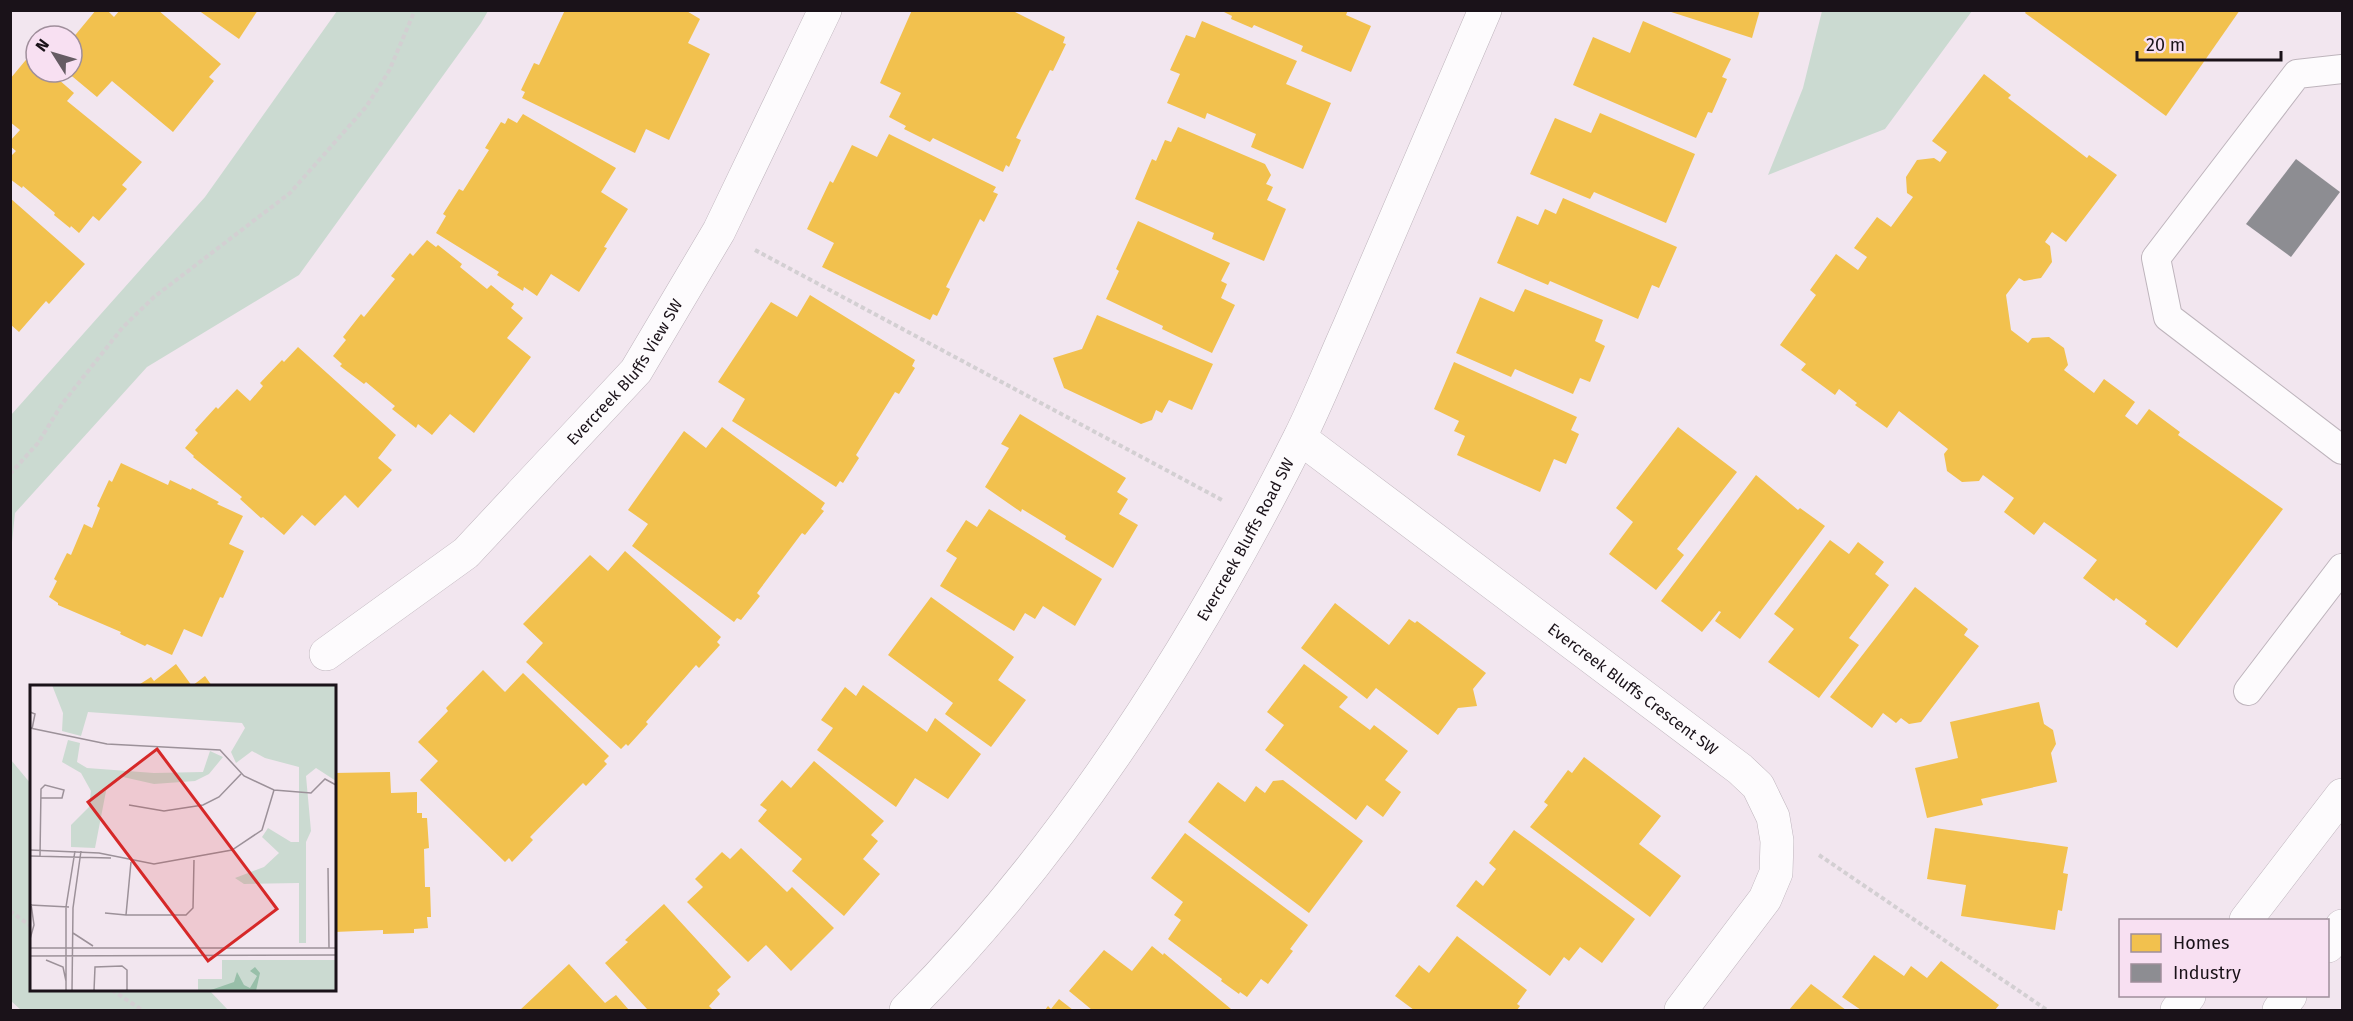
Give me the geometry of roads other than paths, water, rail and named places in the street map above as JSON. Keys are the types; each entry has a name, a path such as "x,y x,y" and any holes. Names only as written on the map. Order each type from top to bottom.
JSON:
{"street":[{"name":"Evercreek Bluffs View SW","path":"326,654 466,554 636,371 719,231 825,10"},
{"name":"Evercreek Bluffs Road SW","path":"906,1011 989,920 1055,838 1195,632 1300,438 1485,10"},
{"name":"Evercreek Bluffs Crescent SW","path":"1300,438 1740,770 1758,786 1773,817 1777,841 1776,873 1765,899 1681,1011"},
{"path":"2248,919 2343,795"},
{"path":"2329,945 2343,926"},
{"path":"2177,1011 2188,997"},
{"path":"2279,1011 2289,997"}],"lane":[{"path":"2343,69 2297,74 2156,258 2168,317 2343,450"},
{"path":"2248,691 2343,568"}]}
